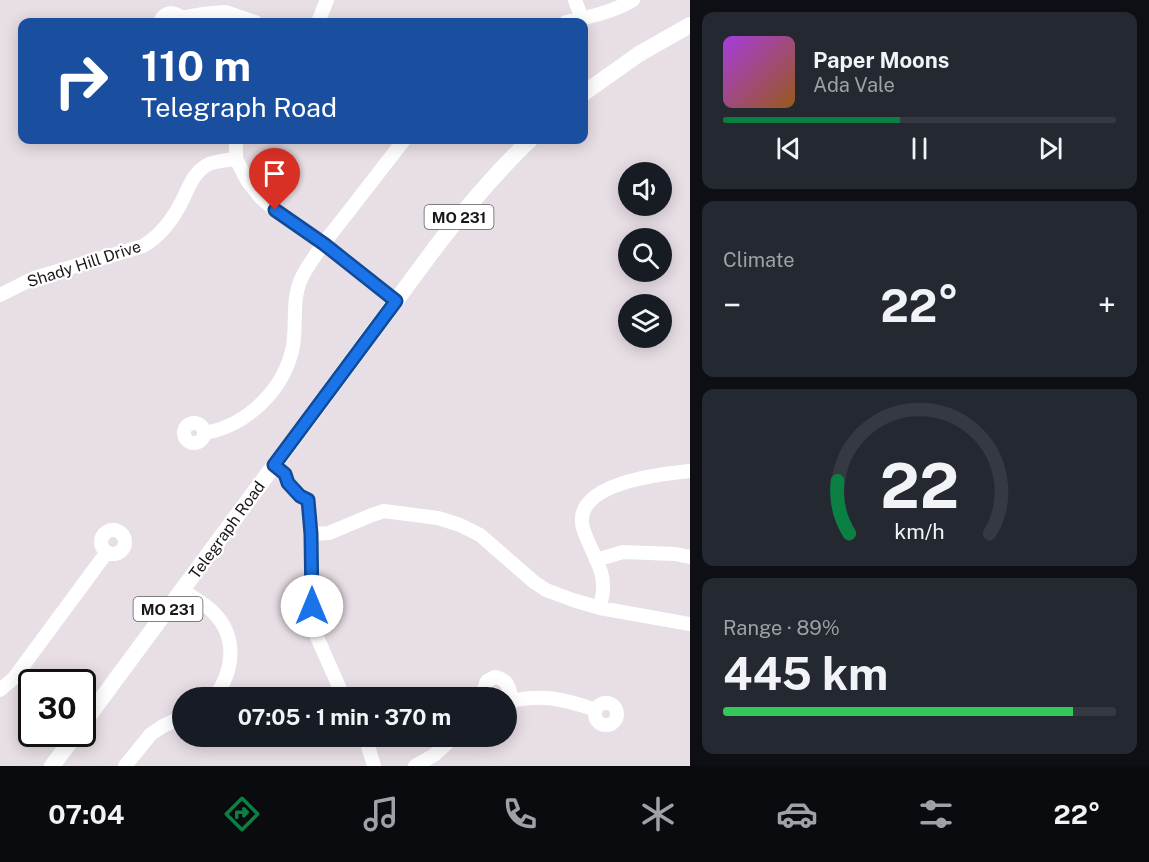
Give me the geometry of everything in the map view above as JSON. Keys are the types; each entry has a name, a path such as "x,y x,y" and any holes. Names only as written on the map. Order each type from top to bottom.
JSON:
{"main road":[{"path":"588,90 639,54 690,25"},
{"name":"Telegraph Road","path":"96,706 182,590 280,470 396,301 472,201 526,144"},
{"path":"52,766 66,747"}],"street":[{"path":"320,18 327,0"},
{"path":"575,0 582,18"},
{"path":"586,18 607,12 633,0"},
{"path":"189,18 225,12 243,18"},
{"path":"162,18 167,14 175,13 180,18"},
{"path":"236,144 236,159 248,182 260,197 396,301"},
{"path":"204,433 218,431 252,411 281,379 293,347 298,287 306,270 401,144"},
{"name":"Shady Hill Drive","path":"0,295 34,278 143,246 154,240 181,202 189,183 203,168 236,159"},
{"path":"280,470 300,496 308,500 312,606 317,637 339,687"},
{"path":"600,608 603,582 581,518 586,505 602,492 623,482 690,471"},
{"path":"311,534 329,533 384,512 438,518 480,535 546,590 600,608 690,624"},
{"path":"0,690 14,678 107,552"},
{"path":"596,560 623,552 675,554 690,557"},
{"path":"182,590 215,613 227,633 230,660 227,676 221,687"},
{"path":"484,687 487,681 495,677 502,679 508,687"},
{"path":"517,699 544,697 564,700 596,710"},
{"path":"125,766 151,734 172,722"},
{"path":"368,747 374,766"},
{"path":"415,766 444,747"}],"route":[{"path":"275,210 324,244 396,301 274,465 285,474 288,483 300,496 308,500 312,606"}]}
